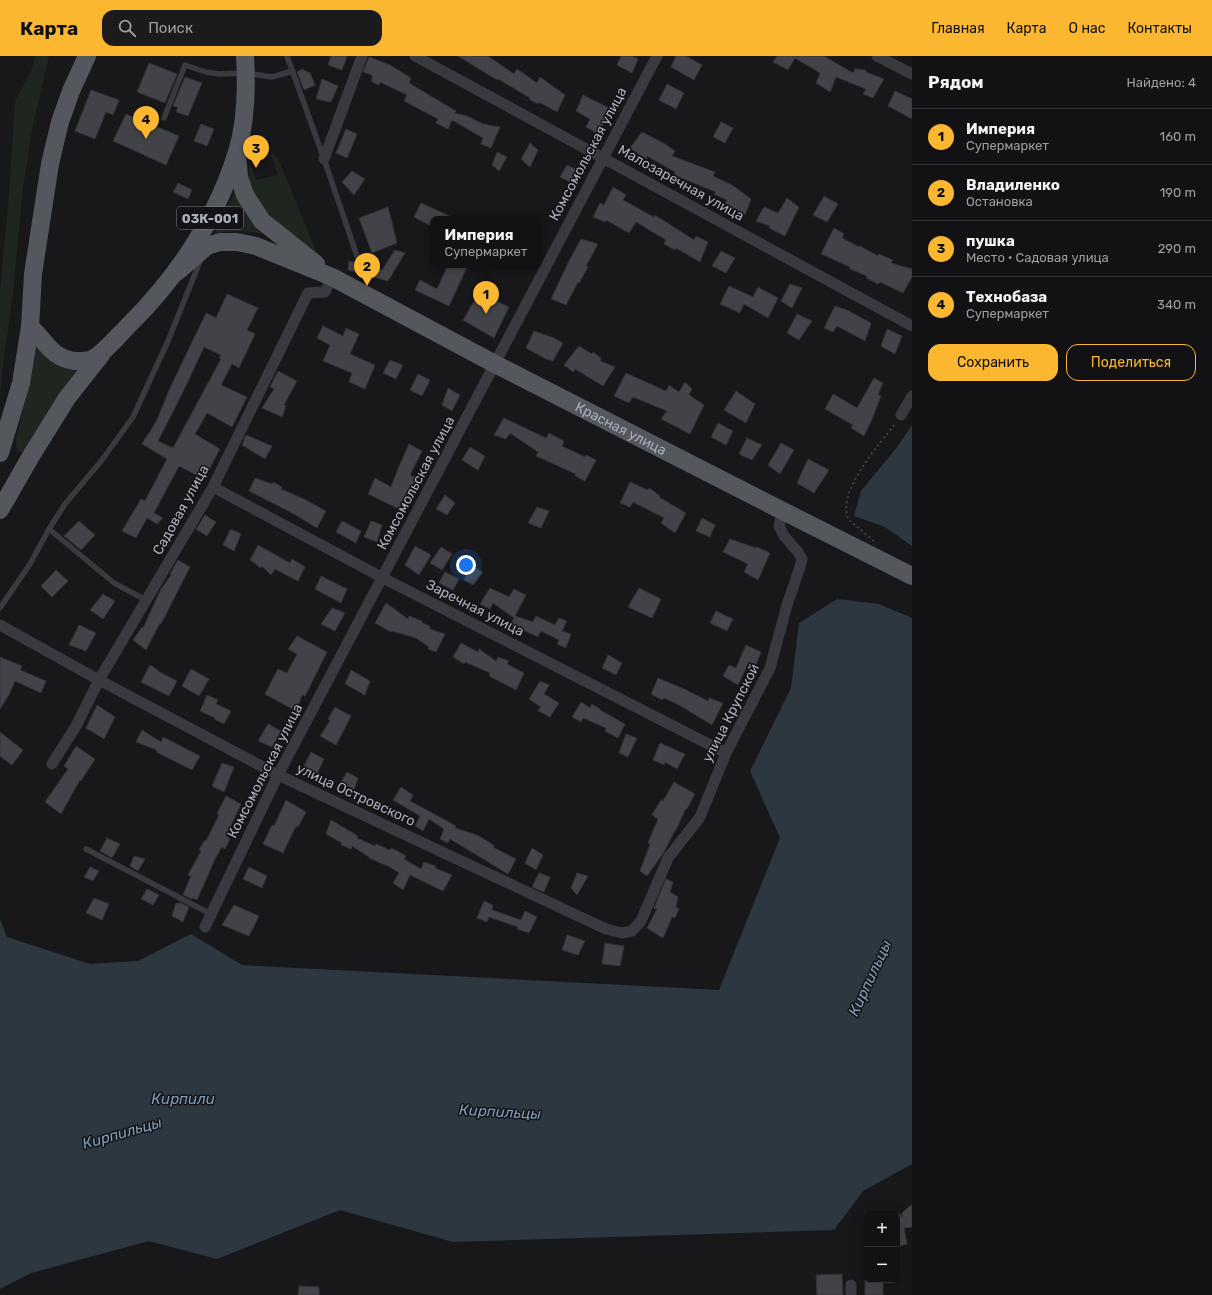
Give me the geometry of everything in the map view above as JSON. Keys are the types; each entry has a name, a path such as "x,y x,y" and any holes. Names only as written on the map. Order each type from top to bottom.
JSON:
{"main road":[{"path":"0,453 21,383 30,327 33,274 50,164 60,122 71,90 87,56"},
{"name":"03К-001","path":"0,510 67,398 108,345 149,306 177,272 196,242 209,218 237,152 246,101 245,61"},
{"path":"237,152 239,177 245,195 262,220 332,276"},
{"path":"177,272 207,246 220,242 237,242 256,246 332,276"},
{"name":"Красная улица","path":"332,276 495,364 912,576"},
{"path":"30,327 53,352 64,358 76,361 91,360 108,345"}],"street":[{"path":"324,159 362,56"},
{"name":"Малозаречная улица","path":"415,56 912,326"},
{"name":"Комсомольская улица","path":"205,927 278,775 657,56"},
{"path":"877,56 912,74"},
{"name":"Садовая улица","path":"52,764 76,726 99,680 213,487 308,293 325,292 332,276"},
{"path":"901,415 912,396"},
{"name":"Заречная улица","path":"213,487 383,578 726,753"},
{"name":"улица Крупской","path":"641,921 668,858 700,817 726,753 770,668 787,605 802,559 784,536 779,526 783,511"},
{"name":"улица Островского","path":"0,625 99,680 278,775 606,929 622,933 632,931 641,921"}],"lane":[{"path":"287,56 357,256"},
{"path":"164,118 185,65 206,72 219,74 245,61 272,77 293,71"},
{"path":"0,608 30,564 49,528 64,504 102,460 133,417 168,341 207,246"},
{"path":"49,528 114,583 147,601"},
{"path":"86,849 212,914"}],"path":[{"path":"875,542 849,520 847,499 859,472 901,415"},
{"path":"872,1283 874,1295"}],"shaded area":[{"path":"35,56 49,56 32,129 23,188 13,293 0,394 0,292 9,194 15,101 31,71"},
{"path":"270,152 278,158 316,251 292,237 264,209 254,194 249,176 250,164 256,180 278,175"},
{"path":"235,192 248,215 267,235 240,231 214,234"},
{"path":"35,342 83,364 23,452 18,451 16,439 26,397"}],"water":[{"path":"912,425 912,546 885,527 854,516 861,491 898,446"},
{"name":"Кирпили","path":"837,599 879,604 912,618 912,1164 863,1191 834,1230 453,1242 340,1210 217,1259 149,1241 31,1273 0,1289 0,919 7,937 90,964 138,961 191,934 242,965 719,990 780,838 750,771 791,688 799,623"}],"building":[{"path":"331,56 347,56 342,70 328,65"},
{"path":"458,56 488,56 514,74 517,69 537,83 540,77 565,95 557,112 539,102 538,104 529,99 530,98"},
{"path":"621,56 632,56 638,59 632,73 617,65"},
{"path":"676,56 686,56 702,65 694,80 671,67"},
{"path":"777,56 824,56 853,73 855,69 866,70 866,72 884,79 873,98 863,94 866,89 836,77 830,92 816,83 820,73 795,58 788,70 773,62"},
{"path":"369,57 390,65 411,78 409,83 456,111 454,113 467,116 483,124 500,127 491,148 481,144 483,138 452,120 448,129 436,123 438,119 404,101 407,95 380,82 379,85 372,82 372,75 363,72"},
{"path":"149,63 177,74 165,103 137,92"},
{"path":"302,69 310,73 315,85 304,90 297,72"},
{"path":"185,77 202,83 188,116 176,112 178,107 173,106"},
{"path":"322,79 338,86 331,102 316,99"},
{"path":"667,84 684,93 676,109 659,100"},
{"path":"91,90 119,100 113,115 106,112 95,139 75,131"},
{"path":"895,91 912,99 912,119 888,106"},
{"path":"583,95 611,109 598,134 586,127 590,119 576,111"},
{"path":"126,114 179,136 166,165 113,141"},
{"path":"721,122 733,128 725,143 713,137"},
{"path":"201,124 214,129 207,146 194,141"},
{"path":"346,129 357,134 347,158 336,153"},
{"path":"642,132 675,151 672,156 715,172 713,176 732,185 751,199 745,215 725,203 727,200 714,194 716,192 674,175 675,172 647,156 646,159 630,148"},
{"path":"530,143 538,150 530,167 521,159"},
{"path":"497,152 507,157 499,171 492,165"},
{"path":"567,165 581,172 574,184 560,177"},
{"path":"352,171 365,179 354,195 342,182"},
{"path":"178,183 192,190 188,199 173,192"},
{"path":"613,187 626,195 623,200 654,217 655,215 694,240 696,236 708,242 700,262 676,248 675,250 664,244 666,240 636,222 629,233 606,220 605,222 593,217 600,203 604,205"},
{"path":"824,196 838,204 827,222 813,215"},
{"path":"787,198 799,207 785,236 769,228 770,226 756,221 764,207 778,213"},
{"path":"421,203 449,216 430,216 430,225 414,217"},
{"path":"388,207 397,243 372,253 359,218"},
{"path":"834,228 844,234 842,238 859,247 860,246 878,256 879,254 893,260 891,263 912,269 912,277 903,293 880,282 878,284 866,278 867,276 850,269 850,267 821,254"},
{"path":"581,239 598,244 586,266 588,267 566,305 551,299"},
{"path":"395,250 405,253 388,281 348,270 349,261 382,270"},
{"path":"721,251 735,258 726,273 712,266"},
{"path":"447,268 467,268 449,306 415,290 420,280 437,289"},
{"path":"790,284 802,288 792,308 781,301"},
{"path":"729,286 753,297 758,287 778,298 768,318 744,304 740,313 720,304"},
{"path":"479,293 509,307 494,338 463,320"},
{"path":"227,294 258,308 247,330 255,334 239,368 232,364 221,385 247,397 232,427 207,413 195,434 220,449 204,479 179,466 154,513 163,518 157,524 147,518 136,538 122,531 141,499 145,501 167,459 142,444 156,422 170,388 206,313 216,318","holes":["204,347 221,355 219,358 221,359 173,448 158,441"]},
{"path":"835,306 847,310 871,323 865,341 837,326 833,332 824,328"},
{"path":"797,314 812,321 799,340 787,333"},
{"path":"323,326 343,336 346,328 359,334 350,354 375,365 365,389 349,382 352,373 323,361 330,345 317,338"},
{"path":"887,329 902,336 895,354 881,346"},
{"path":"534,331 563,343 553,361 546,359 526,348"},
{"path":"579,346 592,354 593,352 601,358 600,361 615,367 603,386 575,369 573,372 564,365"},
{"path":"390,360 403,365 396,379 383,373"},
{"path":"278,371 297,381 284,405 286,406 282,417 262,408 274,389 270,387"},
{"path":"626,373 666,391 669,385 679,392 685,382 692,389 689,395 704,405 690,434 661,419 667,411 633,397 629,403 614,396"},
{"path":"418,374 430,380 422,396 410,390"},
{"path":"874,378 883,383 878,395 881,396 864,436 851,428 853,425 825,409 833,394 857,408"},
{"path":"448,388 460,395 452,411 442,405"},
{"path":"736,391 755,404 746,423 724,410"},
{"path":"504,418 546,438 549,433 564,441 562,446 585,457 586,455 596,460 585,481 575,476 576,474 536,456 538,452 510,433 506,439 494,435"},
{"path":"718,423 733,431 726,445 711,437"},
{"path":"246,435 272,446 265,459 242,445"},
{"path":"747,438 762,445 752,460 739,454"},
{"path":"781,443 794,450 780,474 768,465"},
{"path":"409,444 422,451 410,475 416,478 410,492 407,491 399,509 368,494 375,478 391,487"},
{"path":"470,447 485,456 478,470 462,460"},
{"path":"808,459 829,470 814,493 797,483"},
{"path":"255,478 272,484 273,482 282,487 281,489 326,511 317,528 294,514 249,491"},
{"path":"630,482 648,490 649,488 660,496 659,497 686,513 675,533 661,523 664,518 633,502 630,507 620,503"},
{"path":"445,495 455,503 447,515 436,509"},
{"path":"537,507 549,511 541,528 528,523"},
{"path":"205,515 216,522 207,536 196,529"},
{"path":"702,518 715,525 710,537 696,531"},
{"path":"79,521 95,535 81,550 64,536"},
{"path":"342,521 361,531 356,543 336,532"},
{"path":"371,521 382,525 377,542 364,537"},
{"path":"230,530 241,534 234,551 223,545"},
{"path":"730,539 756,548 757,547 770,553 758,580 744,572 748,564 723,552"},
{"path":"258,545 290,563 292,559 305,567 298,581 275,569 271,575 262,566 261,568 250,560"},
{"path":"415,546 431,555 419,575 405,565"},
{"path":"441,547 452,554 442,570 430,563"},
{"path":"178,560 190,567 146,650 133,640 142,627 143,628 161,589 171,575 170,574"},
{"path":"471,566 483,572 473,585 464,580"},
{"path":"56,570 68,581 52,597 41,586"},
{"path":"445,572 459,579 453,590 439,583"},
{"path":"321,576 347,589 341,603 315,589"},
{"path":"490,588 509,597 514,589 526,595 515,616 533,622 536,616 555,625 559,618 567,621 562,631 571,634 566,648 557,644 559,640 541,631 538,637 521,629 520,631 510,625 514,618 493,603 490,609 480,604"},
{"path":"639,588 661,599 652,618 628,607"},
{"path":"103,594 115,601 103,619 90,610"},
{"path":"386,603 408,619 409,616 422,621 422,623 430,626 430,629 445,634 436,652 428,649 429,647 416,638 392,631 391,632 375,623"},
{"path":"332,608 345,613 335,631 321,624"},
{"path":"716,611 733,619 727,631 710,623"},
{"path":"79,625 96,633 86,651 69,645"},
{"path":"297,636 327,652 305,696 302,695 296,711 265,694 278,669 287,673 297,654 288,649"},
{"path":"461,643 478,652 479,649 496,661 498,657 509,661 507,664 524,673 516,690 489,676 490,673 465,662 464,664 453,657"},
{"path":"746,645 761,652 756,665 749,662 738,685 723,676 729,665 736,668"},
{"path":"608,655 622,663 616,675 602,668"},
{"path":"0,657 22,666 20,670 46,681 41,693 15,681 9,695 0,709"},
{"path":"150,665 177,681 169,696 141,682"},
{"path":"191,669 209,679 199,696 182,686"},
{"path":"351,670 370,681 365,695 345,684"},
{"path":"658,678 708,701 709,698 723,703 712,725 679,705 664,698 662,700 651,694"},
{"path":"540,681 549,685 544,694 559,703 550,717 538,711 541,707 529,699"},
{"path":"207,695 218,700 216,704 231,711 224,724 200,711"},
{"path":"581,702 590,708 592,704 625,724 618,738 605,731 606,728 583,718 581,722 572,717"},
{"path":"97,705 115,717 104,739 86,728"},
{"path":"335,707 351,716 336,745 320,736 330,721 328,719"},
{"path":"268,724 281,731 272,747 258,741"},
{"path":"142,730 161,742 163,737 200,756 192,770 156,752 157,750 136,742"},
{"path":"0,732 23,750 12,765 0,756"},
{"path":"626,734 637,738 628,757 619,753"},
{"path":"660,743 685,754 677,769 665,762 664,765 653,760"},
{"path":"76,746 95,759 81,781 80,780 61,814 45,802 68,769 64,766"},
{"path":"311,752 324,759 317,774 304,766"},
{"path":"222,763 234,767 224,792 212,786"},
{"path":"347,772 358,778 354,790 341,782"},
{"path":"674,782 695,794 687,809 686,808 664,852 647,876 640,871 650,844 648,843 658,819 652,815 661,800 663,801"},
{"path":"401,787 413,795 410,801 456,826 455,828 477,835 494,845 493,847 516,859 508,874 450,839 448,843 440,839 444,829 429,819 423,831 415,826 420,816 393,800"},
{"path":"226,796 241,804 226,836 230,839 225,849 222,847 215,859 197,900 192,899 183,895 191,876 188,875 201,851 199,850 205,840 206,841 219,815 217,814"},
{"path":"286,800 306,812 298,827 296,826 283,853 263,844 272,825 274,826"},
{"path":"331,820 358,836 357,838 375,846 376,844 390,850 391,848 396,850 406,856 404,859 421,869 424,862 436,866 435,868 452,875 443,891 410,875 403,890 393,883 399,873 390,867 369,858 352,846 351,849 341,845 342,843 326,834"},
{"path":"107,838 120,844 112,858 100,851"},
{"path":"532,848 543,855 536,870 525,863"},
{"path":"134,856 145,859 138,871 130,866"},
{"path":"90,867 99,871 93,881 84,877"},
{"path":"249,867 267,876 262,888 243,879"},
{"path":"539,873 550,877 544,892 532,887"},
{"path":"577,873 588,876 577,895 571,888"},
{"path":"666,879 673,882 670,892 678,897 676,907 679,909 675,918 672,917 663,938 647,928 657,909 654,908"},
{"path":"147,889 159,895 153,905 141,899"},
{"path":"94,898 109,904 102,920 86,913"},
{"path":"484,901 493,905 492,910 521,920 525,911 537,917 529,933 517,929 518,927 489,917 487,922 477,918"},
{"path":"179,902 189,907 183,922 172,916 176,903 178,904"},
{"path":"234,905 259,916 249,936 222,925"},
{"path":"567,935 585,941 578,955 562,950"},
{"path":"605,943 624,946 620,966 602,964"},
{"path":"912,1204 912,1227 904,1228 907,1244 900,1246 900,1214 902,1218 902,1213"},
{"path":"842,1274 843,1295 817,1295 816,1275"},
{"path":"865,1283 883,1283 883,1295 865,1295"},
{"path":"299,1286 319,1287 319,1295 298,1295"}],"place":[{"name":"Технобаза","path":"146,139"},
{"name":"пушка","path":"256,168"},
{"name":"Владиленко","path":"367,286"},
{"name":"Империя","path":"486,314"}],"water label":[{"name":"Кирпильцы","path":"870,978"},
{"name":"Кирпильцы","path":"500,1112"},
{"name":"Кирпильцы","path":"122,1133"}]}
